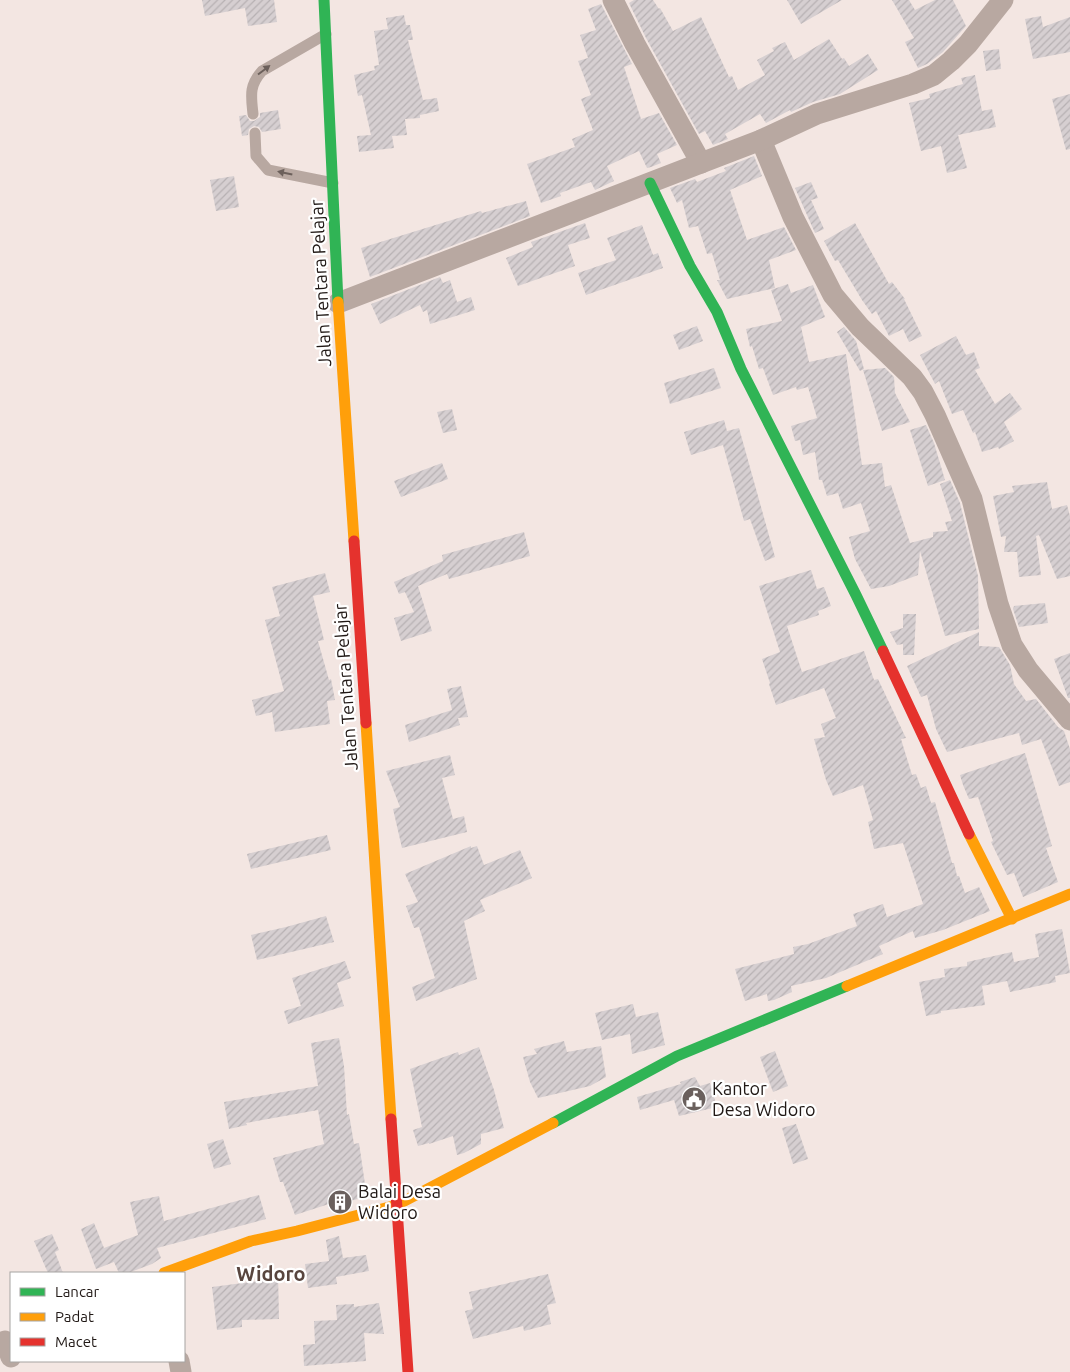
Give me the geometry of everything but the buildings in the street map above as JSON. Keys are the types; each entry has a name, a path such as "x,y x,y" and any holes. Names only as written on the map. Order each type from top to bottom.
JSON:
{"street":[{"name":"Jalan Tentara Pelajar","path":"324,0 338,303 408,1372"},
{"path":"613,0 635,44 702,163"},
{"path":"338,303 761,140 816,114 913,84 934,75 968,44 1003,0"},
{"path":"761,140 793,217 833,295 860,327 912,377 927,400 972,500 998,604 1012,645 1028,670 1070,720"},
{"path":"650,183 690,266 717,312 741,368 856,595 954,803 1012,919"},
{"path":"168,1272 251,1241 397,1205 489,1158 677,1056 1070,894"}],"lane":[{"path":"253,114 251,92 254,79 262,71 326,34"},
{"path":"255,134 256,156 268,170 333,183"}],"traffic: fast":[{"path":"324,0 338,302"},
{"path":"650,183 690,266 717,312 741,369 883,651"},
{"path":"553,1123 677,1056 847,986"}],"traffic: slow":[{"path":"338,302 354,541"},
{"path":"366,723 391,1119"},
{"path":"969,834 1012,919"},
{"path":"847,986 1070,894"},
{"path":"167,1272 251,1241 397,1205 553,1123"}],"traffic: jam":[{"path":"354,541 366,723"},
{"path":"883,651 969,834"},
{"path":"391,1119 408,1372"}],"place":[{"name":"Kantor Desa Widoro","path":"694,1099"},
{"name":"Balai Desa Widoro","path":"340,1202"}],"district":[{"name":"Widoro","path":"271,1274"}]}
